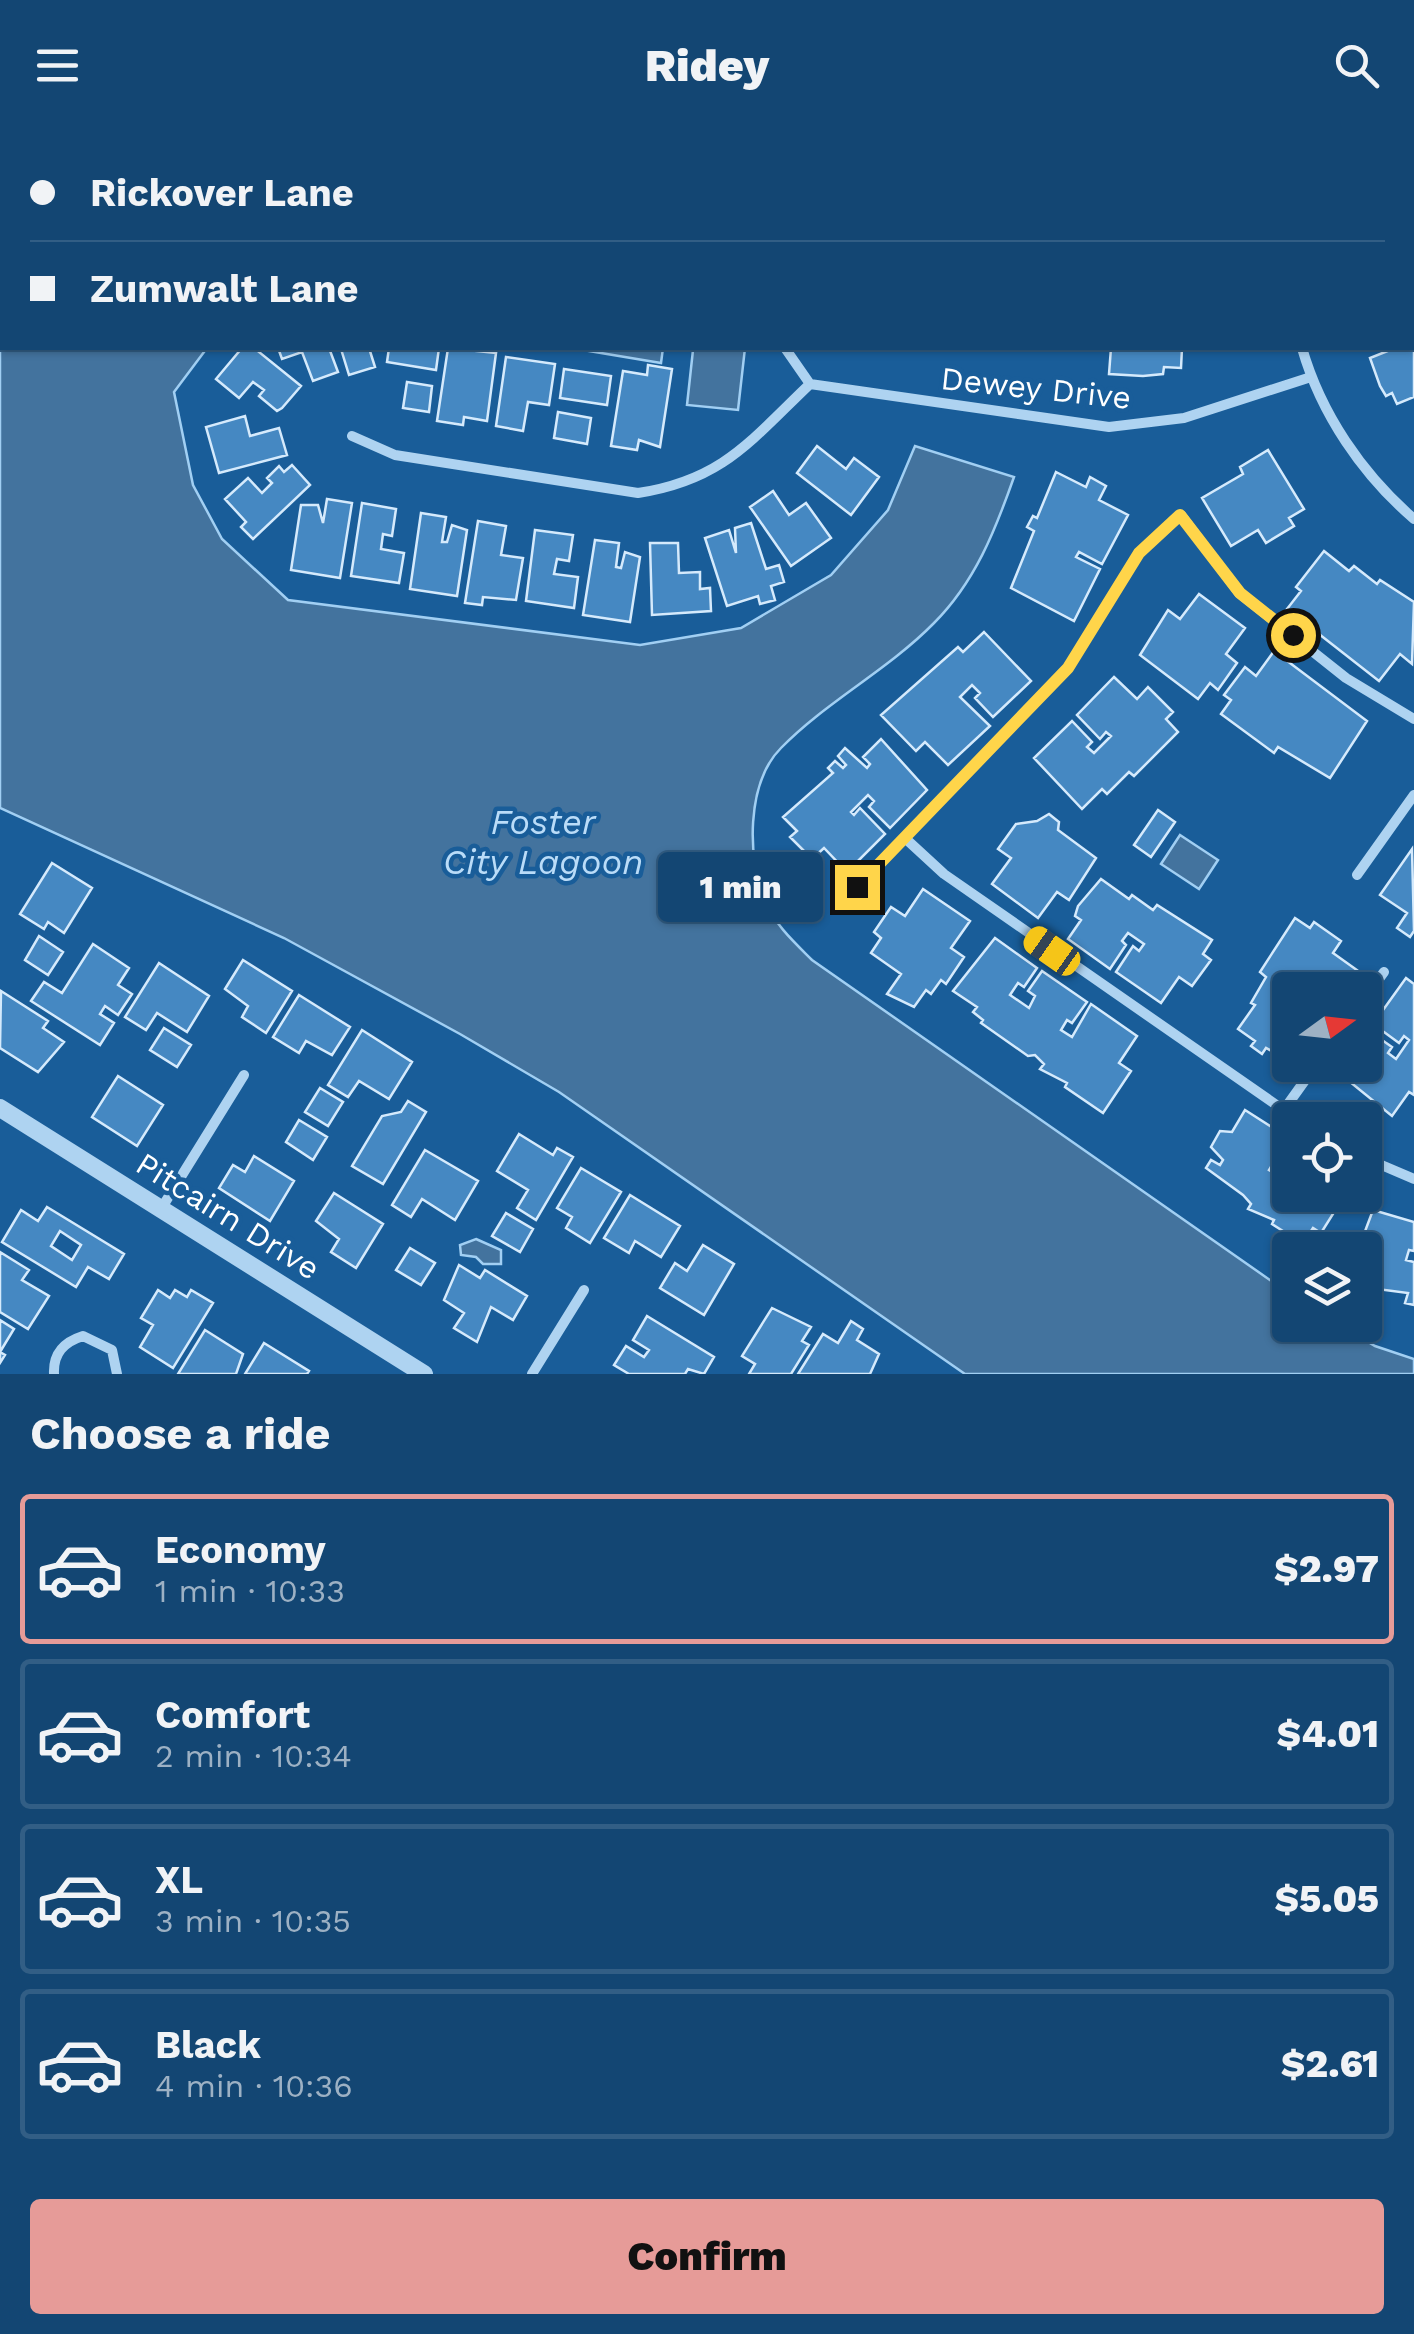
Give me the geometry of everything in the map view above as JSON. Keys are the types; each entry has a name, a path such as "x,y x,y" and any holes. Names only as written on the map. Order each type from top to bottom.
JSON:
{"street":[{"path":"352,436 395,455 638,494 678,487 708,475 810,384 786,350"},
{"path":"1303,350 1310,377 1347,443 1414,520"},
{"name":"Dewey Drive","path":"810,384 1109,427 1199,415 1310,377"},
{"path":"857,887 1068,668 1139,553 1180,515 1240,593 1346,678 1414,719"},
{"path":"1358,875 1414,795"},
{"path":"906,839 944,874 1272,1105"},
{"path":"161,1209 244,1076"},
{"name":"Pitcairn Drive","path":"0,1108 424,1374"},
{"path":"1382,1166 1414,1180"},
{"path":"532,1374 584,1290"},
{"path":"54,1374 57,1354 64,1345 83,1336 112,1350 117,1374"}],"water":[{"name":"Foster City Lagoon","path":"0,350 206,350 174,392 193,485 222,539 288,600 640,645 741,628 831,575 888,510 915,446 1014,477 982,555 948,607 897,656 799,731 770,763 761,781 753,822 755,864 769,910 812,960 1272,1281 1272,1342 1368,1342 1414,1359 1414,1374 965,1374 559,1092 284,938 0,808"},
{"path":"583,350 663,350 661,363"},
{"path":"693,350 745,350 738,410 687,405"},
{"path":"1180,835 1218,860 1199,889 1161,864"},
{"path":"476,1239 501,1250 501,1264 483,1264 476,1257 461,1255 460,1245"}],"building":[{"path":"240,350 256,350 301,386 277,411 259,396 264,390 253,382 239,398 216,379"},
{"path":"279,350 330,350 338,372 313,381 302,352 282,359"},
{"path":"341,350 370,350 375,367 349,375"},
{"path":"389,350 439,350 436,370 387,362"},
{"path":"448,350 496,353 487,421 464,417 463,425 437,421"},
{"path":"1111,350 1182,350 1181,368 1164,367 1163,374 1109,374"},
{"path":"1390,350 1414,350 1414,397 1397,404 1392,393 1386,396 1370,358"},
{"path":"506,357 555,364 549,405 528,402 523,431 496,426"},
{"path":"648,365 672,369 660,447 639,440 637,450 611,446 623,371 647,375"},
{"path":"564,369 611,376 607,405 560,398"},
{"path":"407,382 432,386 429,412 403,408"},
{"path":"558,412 591,418 587,444 554,438"},
{"path":"245,416 250,436 279,428 287,455 219,473 206,427"},
{"path":"817,446 846,469 854,458 879,477 851,515 797,473"},
{"path":"1268,450 1304,509 1289,518 1294,526 1266,543 1258,530 1231,546 1202,498 1243,474 1240,467"},
{"path":"292,465 310,485 253,539 241,527 246,522 225,499 248,478 262,493 272,483 267,478 279,466 284,472"},
{"path":"1056,472 1086,487 1090,477 1106,486 1099,500 1128,515 1102,564 1079,552 1076,557 1100,569 1074,621 1011,588 1034,531 1027,527 1033,516 1037,518"},
{"path":"773,491 789,515 806,503 831,538 791,566 750,507"},
{"path":"327,499 352,503 340,578 291,570 301,505 318,505 323,523"},
{"path":"362,503 396,509 392,536 383,534 381,549 404,553 399,583 351,576"},
{"path":"421,513 446,517 442,542 447,542 452,525 467,530 457,596 410,589"},
{"path":"478,521 506,526 501,555 523,558 516,600 483,597 482,605 465,603"},
{"path":"751,523 766,569 779,565 784,582 771,586 775,600 760,604 758,596 727,606 705,538 729,530 736,553 735,528"},
{"path":"535,530 573,535 569,561 557,559 554,574 578,577 574,608 526,601"},
{"path":"595,540 619,543 616,567 621,568 625,552 640,557 630,622 583,615"},
{"path":"650,543 678,543 679,573 700,572 700,589 710,588 711,611 652,615"},
{"path":"1324,551 1349,571 1354,566 1377,584 1380,580 1414,602 1412,664 1400,654 1379,681 1287,609 1301,591 1296,587"},
{"path":"1199,594 1245,628 1226,654 1237,663 1218,690 1210,683 1198,699 1140,655 1168,610 1180,619"},
{"path":"984,632 1031,681 993,717 975,698 980,693 972,685 960,697 990,726 948,765 925,742 916,751 881,715 958,647 963,652"},
{"path":"1274,651 1367,721 1330,778 1278,747 1274,753 1221,714 1231,700 1224,695 1245,667 1256,676"},
{"path":"1114,677 1137,699 1148,687 1173,712 1166,719 1178,732 1134,776 1129,772 1107,794 1102,789 1082,809 1034,758 1072,721 1092,742 1087,747 1094,753 1111,736 1106,732 1100,739 1077,715"},
{"path":"881,739 927,790 890,828 869,807 874,801 868,795 851,812 854,815 860,808 885,834 847,872 824,848 812,859 790,837 797,831 783,817 833,773 828,768 835,761 843,768 846,765 838,756 845,748 867,768 870,764 863,757"},
{"path":"1158,810 1175,822 1151,857 1134,845"},
{"path":"1049,814 1059,822 1058,830 1096,858 1069,900 1057,892 1038,918 992,884 1011,858 998,849 1016,824 1037,821"},
{"path":"1412,849 1414,931 1410,937 1397,928 1407,913 1380,895"},
{"path":"52,863 92,888 64,933 48,922 44,929 20,914"},
{"path":"1101,879 1129,899 1132,895 1153,910 1157,905 1212,940 1203,954 1211,960 1192,986 1179,977 1161,1003 1116,972 1133,946 1139,951 1144,944 1128,933 1122,941 1126,945 1110,969 1068,939 1081,920 1075,916 1078,906"},
{"path":"923,889 970,921 951,948 964,957 946,984 941,980 931,994 926,990 914,1007 887,994 901,974 871,953 881,938 874,932 891,907 905,916"},
{"path":"1295,918 1310,928 1314,922 1341,941 1333,953 1360,972 1272,972 1272,1051 1266,1048 1262,1054 1251,1046 1255,1041 1238,1029 1255,1005 1251,1003 1266,977 1260,972"},
{"path":"39,936 63,952 48,975 25,960"},
{"path":"995,938 1037,968 1024,987 1018,983 1010,995 1029,1008 1035,996 1028,991 1042,971 1087,1002 1072,1023 1067,1020 1061,1030 1072,1037 1091,1004 1137,1036 1119,1063 1131,1071 1103,1113 1065,1087 1067,1083 1040,1069 1044,1064 1035,1055 1028,1056 981,1023 983,1020 973,1012 977,1007 953,991"},
{"path":"93,944 129,968 118,985 132,994 118,1015 105,1006 100,1014 114,1023 100,1045 31,1001 44,982 62,993"},
{"path":"243,960 292,991 266,1033 242,1017 248,1006 225,989"},
{"path":"159,963 209,996 187,1032 157,1013 146,1030 125,1017"},
{"path":"1406,978 1414,984 1414,1095 1409,1092 1392,1116 1382,1108 1382,1102 1375,1102 1350,1082 1382,1082 1382,1040 1392,1047 1388,1053 1396,1059 1409,1040 1404,1036 1399,1043 1382,1031 1382,1011"},
{"path":"1,991 48,1021 43,1028 64,1042 38,1072 0,1048"},
{"path":"299,995 350,1027 332,1055 306,1041 299,1053 273,1037"},
{"path":"164,1028 191,1045 177,1067 150,1050"},
{"path":"362,1030 412,1062 389,1099 359,1081 348,1097 328,1085"},
{"path":"118,1076 163,1105 137,1146 92,1117"},
{"path":"320,1088 343,1102 328,1126 305,1112"},
{"path":"408,1101 426,1112 383,1184 352,1166 382,1116 401,1112"},
{"path":"1245,1110 1272,1127 1272,1212 1334,1212 1322,1232 1313,1228 1310,1232 1284,1232 1272,1224 1274,1220 1248,1209 1251,1204 1243,1195 1206,1168 1211,1160 1220,1165 1223,1160 1211,1147 1220,1131 1232,1132"},
{"path":"299,1120 327,1137 313,1160 286,1142"},
{"path":"519,1134 553,1155 557,1148 573,1157 536,1220 517,1208 528,1190 497,1171"},
{"path":"425,1150 478,1181 455,1220 422,1199 411,1217 392,1205"},
{"path":"254,1156 294,1181 270,1221 219,1188 233,1165 245,1172"},
{"path":"581,1168 621,1192 590,1243 566,1228 572,1217 557,1208"},
{"path":"334,1193 383,1224 356,1268 331,1252 339,1239 316,1221"},
{"path":"630,1195 680,1226 661,1257 635,1241 629,1253 604,1238"},
{"path":"47,1207 124,1254 109,1279 88,1267 76,1287 2,1242 21,1210 38,1221","holes":["60,1231 81,1245 72,1260 51,1246"]},
{"path":"1372,1212 1414,1222 1414,1251 1409,1250 1406,1260 1414,1262 1414,1305 1405,1303 1408,1293 1382,1290 1382,1232 1365,1232"},
{"path":"506,1213 533,1229 520,1252 492,1236"},
{"path":"703,1245 734,1264 704,1315 660,1288 675,1263 687,1271"},
{"path":"410,1248 435,1263 421,1285 396,1270"},
{"path":"0,1252 29,1270 22,1280 49,1296 28,1329 0,1312"},
{"path":"459,1265 480,1278 485,1270 527,1296 513,1320 491,1307 477,1342 454,1328 464,1313 444,1300"},
{"path":"158,1290 170,1298 175,1290 187,1297 191,1290 213,1303 173,1368 140,1347 153,1325 141,1318"},
{"path":"772,1308 811,1327 802,1341 809,1345 791,1374 749,1374 755,1364 742,1356"},
{"path":"647,1316 714,1357 704,1374 688,1369 685,1374 629,1374 614,1365 626,1346 644,1357 649,1350 633,1340"},
{"path":"0,1320 14,1329 0,1352"},
{"path":"851,1321 863,1329 857,1340 879,1354 870,1374 798,1374 823,1334 838,1343"},
{"path":"205,1330 243,1354 236,1374 178,1374"},
{"path":"264,1343 309,1371 307,1374 245,1374"}],"route":[{"path":"857,887 1068,668 1139,553 1180,515 1240,593 1293,635"}]}
